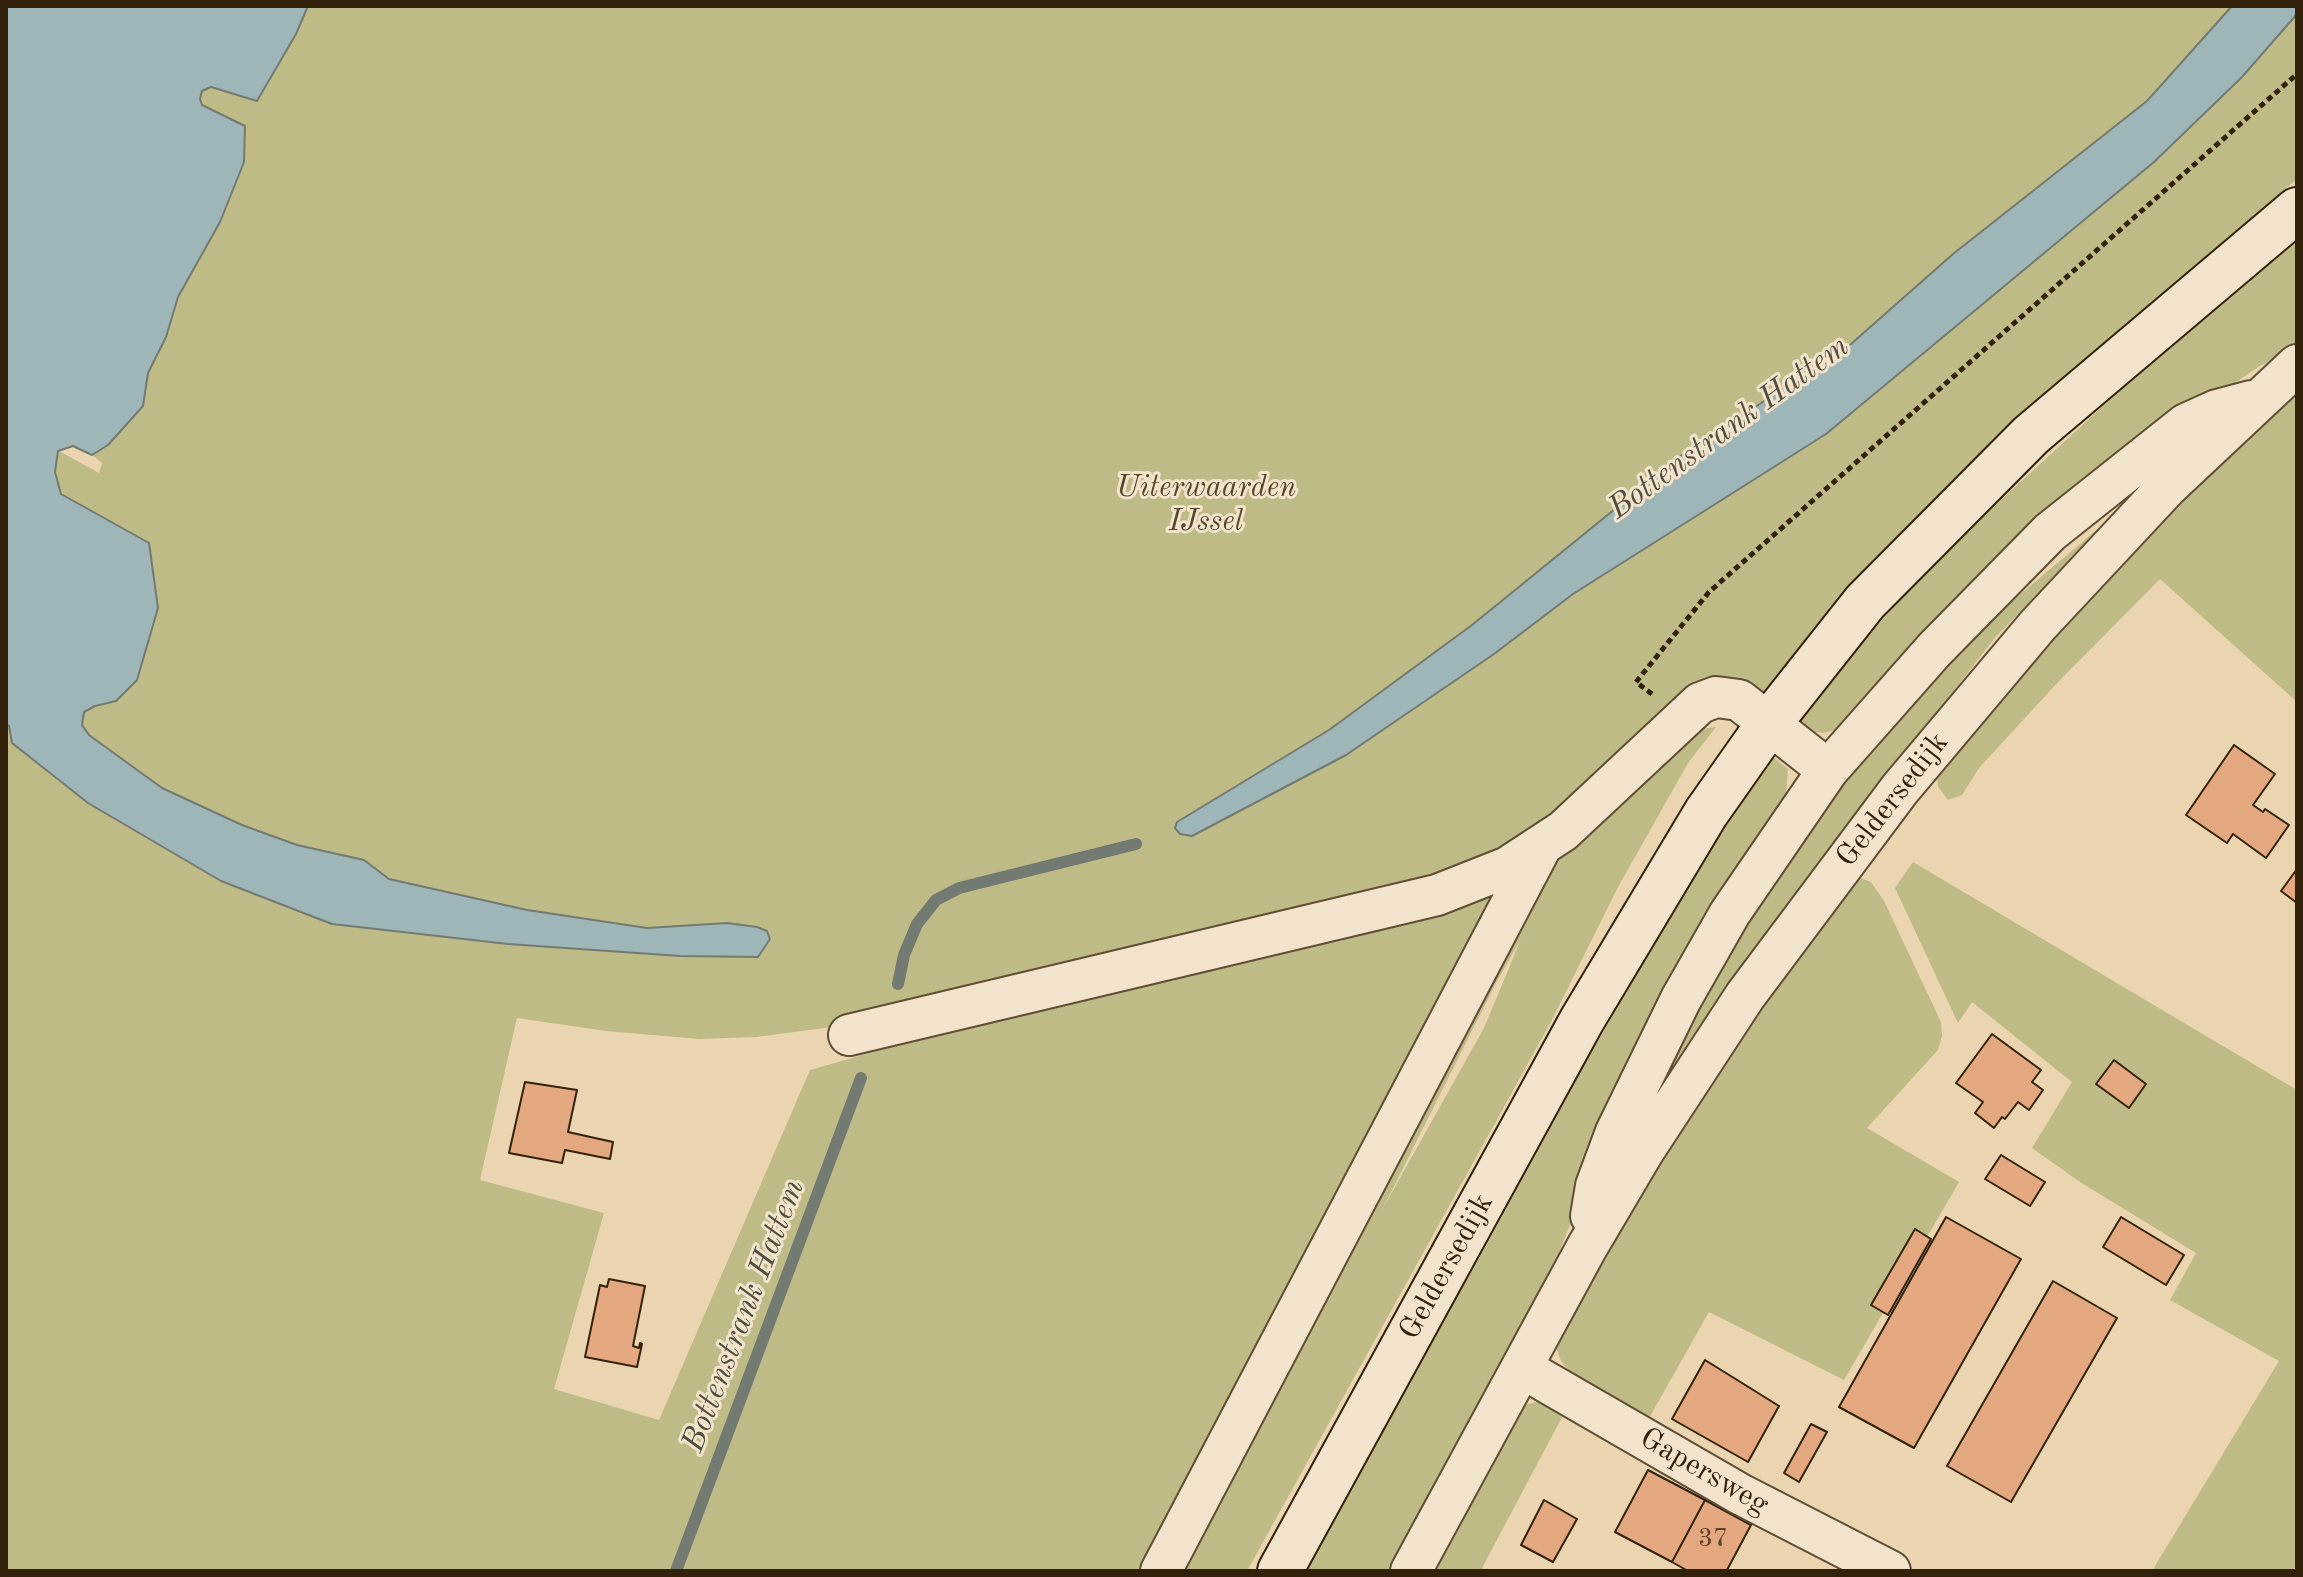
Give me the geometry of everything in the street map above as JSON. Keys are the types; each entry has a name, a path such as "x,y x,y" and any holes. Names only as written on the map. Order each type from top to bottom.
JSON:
{"main road":[{"name":"Geldersedijk","path":"1280,1571 1590,1007 1706,813 1770,722 1865,602 2031,435 2297,210"}],"street":[{"name":"Geldersedijk","path":"1411,1571 1587,1247 1643,1152 1745,996 1900,789 1989,681 2101,555 2166,488 2297,365"},
{"name":"Geldersedijk","path":"1587,1247 1596,1186 1616,1132 1681,999 1730,913 1828,770 1934,650 2050,532 2186,424 2217,410 2258,399"},
{"path":"849,1035 1437,895 1508,867 1563,831 1700,703 1716,697 1739,700 1828,770"},
{"path":"1161,1571 1543,844"},
{"name":"Gapersweg","path":"1522,1368 1740,1494 1890,1571"}],"path":[{"path":"1684,719 1636,682 1709,592 2297,74"}],"green space":[{"name":"Uiterwaarden IJssel","path":"308,6 2297,6 2297,179 2069,373 1948,486 1808,636 1765,693 1748,686 1692,730 1716,727 1688,763 1617,889 1551,1022 1247,1571 6,1571 6,724 9,725 12,743 61,783 119,822 332,924 508,944 680,956 758,957 625,943 351,885 161,793 89,735 82,725 84,712 42,486 59,451 99,473 102,463 92,455 108,445 143,406 148,373 166,337 178,297 220,222 244,163 244,137 187,117 202,72 263,92","holes":["1521,939 1484,1028 1382,1210 1496,983","891,1010 897,1045 810,1070 659,1420 554,1389 604,1213 480,1180 517,1018 606,1031 699,1039 756,1037 825,1028"]},
{"path":"2297,237 2297,346 2258,367 2170,428 1839,729 1824,733 1808,731 1799,724 1868,636 1934,562 2131,380"},
{"path":"2297,383 2297,702 2160,579 1979,768 1962,795 1948,800 1938,787 1937,774 2035,648"},
{"path":"2106,522 1994,639 1836,842 1606,1188 1725,948 1868,744 1997,614"},
{"path":"1773,757 1788,769 1785,809 1586,1186 1559,1252 1559,1268 1393,1571 1302,1571 1486,1246 1584,1065 1721,830"},
{"path":"1913,862 2297,1090 2297,1571 2152,1571 2279,1361 2170,1300 2196,1253 2080,1182 2032,1148 2072,1082 1972,1002 1958,1023 1895,888"},
{"path":"1856,876 1871,882 1884,901 1941,1022 1942,1036 1938,1050 1867,1128 1959,1182 1844,1380 1709,1312 1649,1418 1575,1378 1561,1361 1556,1348 1554,1339 1558,1326 1760,1000"},
{"path":"1550,1399 1569,1404 1482,1568 1486,1571 1430,1571 1524,1405"}],"water":[{"path":"6,6 308,6 296,34 257,101 211,87 202,91 202,105 245,126 244,162 220,222 178,297 166,337 148,373 143,406 108,445 92,455 73,446 58,451 55,472 61,494 149,543 158,608 137,680 116,701 84,712 82,725 89,735 162,788 242,825 297,845 364,860 389,879 527,910 647,928 727,923 757,927 767,931 770,939 758,957 680,956 508,944 332,924 221,881 88,803 12,743 6,724"},
{"path":"2232,6 2297,6 2297,14 2242,77 2154,162 1826,434 1573,594 1494,654 1346,755 1192,836 1180,834 1175,828 1177,822 1329,730 1472,625 1679,457 1851,344 1953,254 2147,101"}],"building":[{"path":"2234,745 2275,774 2253,805 2289,825 2266,858 2233,834 2227,843 2186,815"},
{"path":"2297,869 2297,903 2281,891"},
{"path":"1992,1034 2041,1070 2032,1082 2043,1090 2029,1110 2018,1102 1994,1128 1975,1113 1983,1102 1956,1083"},
{"path":"2114,1060 2146,1084 2129,1108 2096,1084"},
{"path":"525,1082 577,1090 568,1132 613,1142 610,1159 565,1150 562,1163 509,1153"},
{"path":"2001,1155 2045,1182 2030,1206 1985,1179"},
{"path":"1946,1217 2021,1259 1914,1448 1839,1407"},
{"path":"2121,1217 2184,1255 2166,1285 2103,1247"},
{"path":"1915,1229 1931,1239 1888,1315 1871,1305"},
{"path":"609,1279 645,1286 633,1346 639,1348 642,1344 637,1367 585,1357 600,1285 607,1287"},
{"path":"2053,1281 2117,1318 2011,1502 1947,1466"},
{"path":"1705,1360 1779,1406 1748,1462 1672,1419"},
{"path":"1811,1424 1827,1432 1799,1482 1784,1473"},
{"path":"1648,1470 1705,1500 1672,1562 1615,1532"},
{"path":"1544,1500 1577,1519 1553,1562 1521,1545"},
{"path":"1705,1500 1751,1525 1727,1570 1730,1571 1688,1571 1672,1562"}],"waterway":[{"name":"Bottenstrank Hattem","path":"898,984 904,955 917,924 936,900 959,888 1136,844"},
{"name":"Bottenstrank Hattem","path":"676,1571 861,1078"}]}
